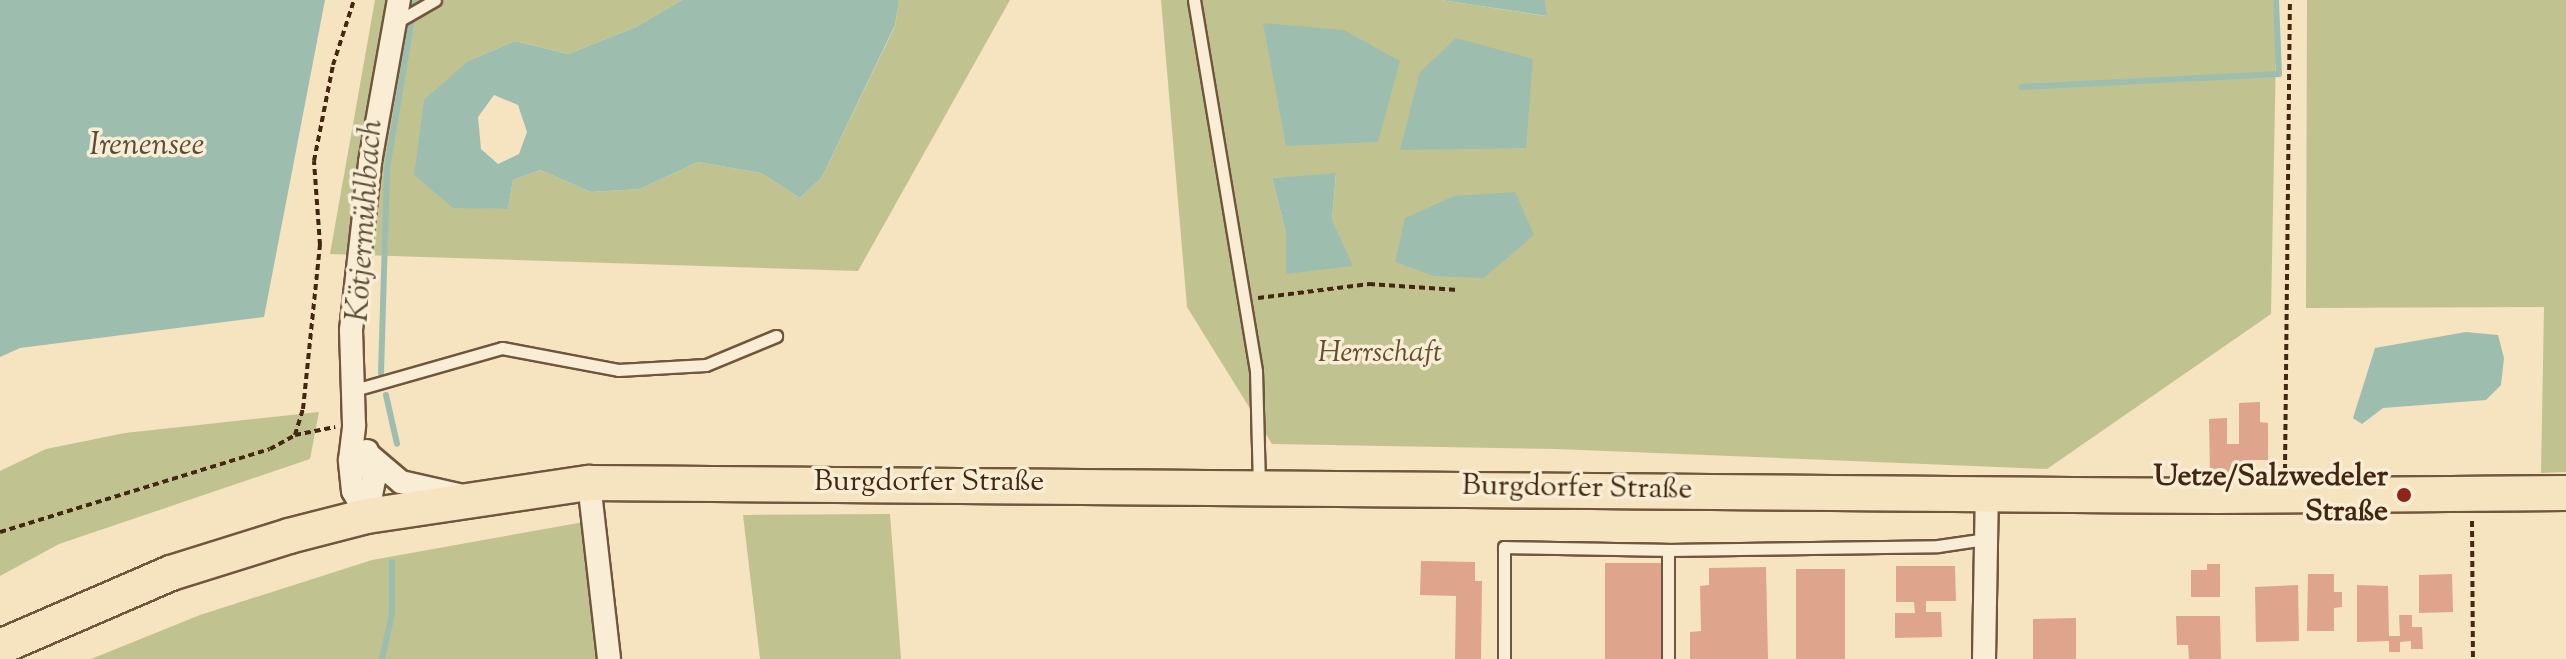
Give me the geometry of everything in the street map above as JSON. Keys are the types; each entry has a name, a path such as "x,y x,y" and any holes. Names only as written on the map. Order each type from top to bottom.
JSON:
{"main road":[{"name":"Burgdorfer Straße","path":"0,647 171,573 367,516 589,483 2285,496 2566,493"}],"street":[{"path":"367,516 353,491 351,391 356,272 399,0"},
{"path":"354,425 369,455 374,480 367,516"},
{"path":"369,455 401,482 476,498"},
{"path":"589,483 609,659"},
{"path":"1984,659 1987,494"}],"lane":[{"path":"395,23 435,0"},
{"path":"1194,0 1256,371 1259,486"},
{"path":"351,391 502,348 618,370 706,365 776,336"},
{"path":"1504,659 1504,547 1668,550 1938,546 1986,539"},
{"path":"1668,550 1668,659"}],"path":[{"path":"295,435 303,409 320,245 314,161 333,65 354,0"},
{"path":"2285,496 2290,0"},
{"path":"1244,301 1290,291 1369,284 1458,290"},
{"path":"0,532 270,449 295,435 354,425"},
{"path":"2471,494 2473,659"}],"green space":[{"path":"375,0 682,0 636,27 568,54 515,41 468,61 453,207 508,209 513,180 540,170 591,192 640,189 698,162 761,173 800,198 822,177 895,26 899,0 1010,0 858,271 330,254"},
{"name":"Herrschaft","path":"1161,0 1441,0 1546,16 1545,0 2277,0 2271,314 2047,469 1556,449 1272,444 1187,307","holes":["1336,174 1332,220 1286,274 1286,233 1272,178"]},
{"path":"2307,0 2566,0 2566,472 2541,473 2544,307 2306,308"},
{"path":"319,412 310,459 59,544 0,576 0,471 46,449 125,433"},
{"path":"890,514 901,659 760,659 743,515"},
{"path":"584,522 599,659 91,659 200,615 372,560"}],"water":[{"name":"Irenensee","path":"0,0 325,0 264,317 20,348 0,357"},
{"path":"682,0 899,0 895,25 822,177 800,198 761,173 698,162 640,189 591,192 540,170 513,180 508,209 453,208 414,175 424,100 468,61 515,41 568,54 636,27","holes":["494,95 518,105 527,132 519,154 498,164 481,149 478,117"]},
{"path":"1441,0 1545,0 1547,16"},
{"path":"1263,23 1344,30 1400,61 1378,142 1286,146"},
{"path":"1456,38 1533,59 1526,148 1400,150 1420,72"},
{"path":"1336,173 1332,220 1353,266 1286,274 1286,233 1272,178"},
{"path":"1515,192 1534,235 1484,278 1434,276 1395,262 1405,218 1454,196"},
{"path":"2466,332 2498,335 2504,358 2501,385 2486,400 2383,408 2362,424 2353,418 2375,348"}],"building":[{"path":"2260,402 2260,422 2268,423 2268,460 2254,460 2254,475 2210,475 2209,419 2227,418 2227,444 2239,444 2239,403"},
{"path":"1421,561 1475,562 1475,581 1482,581 1481,659 1455,659 1456,596 1420,595"},
{"path":"1605,563 1661,563 1661,659 1605,659"},
{"path":"2207,564 2220,564 2220,597 2191,597 2191,570 2207,570"},
{"path":"1896,566 1955,566 1956,601 1926,601 1926,612 1941,612 1942,637 1895,638 1895,613 1915,613 1914,602 1896,602"},
{"path":"1766,567 1768,659 1690,659 1690,632 1701,631 1700,586 1709,585 1709,568"},
{"path":"1796,569 1845,569 1845,659 1796,659"},
{"path":"2308,574 2334,574 2334,592 2342,592 2342,607 2334,608 2334,631 2307,631"},
{"path":"2452,574 2453,612 2419,613 2419,575"},
{"path":"2298,585 2299,641 2256,642 2255,587"},
{"path":"2357,585 2388,586 2389,636 2400,636 2399,615 2412,615 2412,627 2422,627 2423,649 2411,649 2411,641 2400,642 2400,652 2389,652 2389,641 2357,642"},
{"path":"2176,616 2220,616 2221,659 2189,659 2188,645 2177,645"},
{"path":"2076,618 2076,659 2033,659 2033,619"}],"waterway":[{"name":"Kötjermühlbach","path":"415,4 416,0"},
{"path":"2021,87 2279,74 2276,0"},
{"name":"Kötjermühlbach","path":"381,373 387,169 411,24"},
{"name":"Kötjermühlbach","path":"386,395 397,444"},
{"name":"Kötjermühlbach","path":"382,659 392,614 392,562"}],"place":[{"name":"Uetze/Salzwedeler Straße","path":"2404,495"}]}
